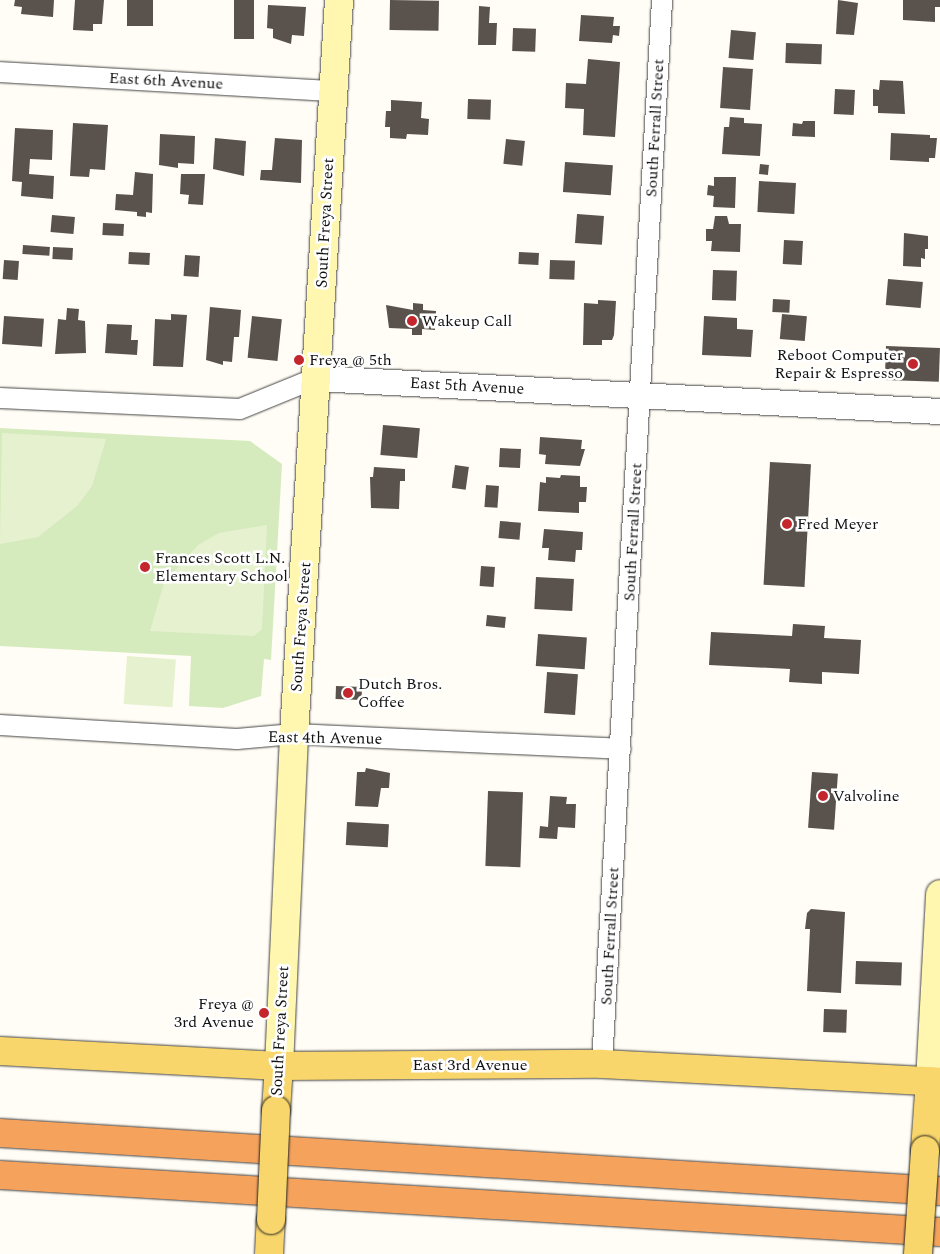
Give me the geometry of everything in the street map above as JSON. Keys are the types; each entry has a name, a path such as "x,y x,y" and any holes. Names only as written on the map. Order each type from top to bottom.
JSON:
{"highway":[{"path":"0,1133 940,1191"},
{"path":"0,1175 940,1232"}],"main road":[{"name":"South Freya Street","path":"269,1254 294,734 339,0"},
{"path":"918,1254 926,1150 935,1082 940,894"},
{"name":"East 3rd Avenue","path":"0,1051 278,1066 602,1064 935,1082"}],"street":[{"name":"South Ferrall Street","path":"602,1064 662,0"},
{"name":"East 6th Avenue","path":"0,72 333,91"},
{"name":"East 5th Avenue","path":"0,398 240,409 316,378 940,411"},
{"name":"East 4th Avenue","path":"0,725 237,739 294,734 621,749"}],"green space":[{"name":"Frances Scott L.N. Elementary School","path":"0,428 250,441 282,464 271,660 264,659 261,696 223,708 189,706 191,656 0,646"},
{"path":"2,433 106,439 92,486 77,506 38,537 0,544"},
{"path":"267,525 262,629 254,636 150,631 164,583 198,545 219,533"},
{"path":"127,656 176,659 173,707 124,704"}],"building":[{"path":"15,0 54,0 53,17 21,14 22,7 14,6"},
{"path":"75,0 104,0 102,24 93,24 93,31 73,30"},
{"path":"127,0 153,0 153,26 127,26"},
{"path":"234,0 254,0 254,39 234,39"},
{"path":"390,0 439,1 438,31 389,30"},
{"path":"838,0 858,3 854,35 836,34"},
{"path":"903,0 940,0 940,7 935,7 935,22 903,20"},
{"path":"268,5 306,7 304,36 292,35 291,44 273,38 273,29 267,28"},
{"path":"479,6 490,7 489,23 497,23 496,45 478,45"},
{"path":"581,15 614,17 613,26 620,26 619,36 613,35 612,43 579,41"},
{"path":"513,28 536,29 535,52 512,51"},
{"path":"731,30 756,32 753,60 729,58"},
{"path":"786,43 822,44 821,64 785,63"},
{"path":"588,59 620,62 615,137 583,135 584,109 565,108 566,83 586,84"},
{"path":"723,67 753,69 750,110 720,108"},
{"path":"880,80 903,81 905,114 878,113 878,106 873,106 873,89 879,90"},
{"path":"835,89 855,90 854,115 834,114"},
{"path":"468,99 491,100 490,120 467,119"},
{"path":"391,100 422,102 421,118 429,119 428,135 407,134 406,139 390,138 390,127 385,127 386,111 391,111"},
{"path":"730,117 744,118 744,123 762,124 760,156 722,154 724,127 729,127"},
{"path":"803,121 815,121 815,137 792,136 793,123 802,124"},
{"path":"73,123 108,125 105,170 90,169 89,177 70,176"},
{"path":"15,128 53,130 52,160 30,159 29,174 54,176 53,199 21,196 22,182 12,181"},
{"path":"891,133 930,135 930,138 937,138 935,158 929,158 929,162 890,160"},
{"path":"160,134 195,136 194,164 178,163 178,168 159,165"},
{"path":"215,138 246,141 244,176 213,169"},
{"path":"275,138 302,140 301,183 260,180 261,170 272,170"},
{"path":"506,139 525,141 522,166 503,164"},
{"path":"565,162 613,165 611,195 563,192"},
{"path":"760,164 769,165 768,175 759,174"},
{"path":"135,172 153,174 152,213 146,212 146,217 137,216 137,212 115,210 116,194 133,195"},
{"path":"181,174 205,174 203,205 188,204 189,195 180,194"},
{"path":"714,177 736,177 735,208 713,207 714,196 707,195 708,185 714,186"},
{"path":"759,181 796,183 794,214 757,212"},
{"path":"577,214 604,216 602,245 575,243"},
{"path":"52,215 75,217 73,234 51,232"},
{"path":"715,216 727,216 729,224 741,224 740,252 711,251 712,241 706,241 706,229 713,229"},
{"path":"103,223 124,224 123,236 102,235"},
{"path":"904,233 928,236 928,249 925,249 925,259 921,258 921,267 903,266"},
{"path":"784,240 803,241 802,265 783,264"},
{"path":"23,245 50,247 49,256 22,254"},
{"path":"53,247 73,248 72,260 52,259"},
{"path":"129,252 150,253 149,265 128,264"},
{"path":"519,252 539,253 538,265 518,264"},
{"path":"185,255 200,256 198,277 184,276"},
{"path":"4,260 19,261 18,280 3,279"},
{"path":"550,260 575,261 574,280 549,279"},
{"path":"713,270 737,271 736,301 712,300"},
{"path":"888,279 923,282 921,308 886,305"},
{"path":"773,299 790,300 789,313 772,312"},
{"path":"598,300 616,301 614,335 612,340 602,340 602,345 583,345 584,303 598,304"},
{"name":"Wakeup Call","path":"413,303 423,304 423,310 436,311 435,330 422,329 422,335 412,335 412,329 389,328 386,305 413,310"},
{"path":"210,307 241,310 239,337 234,337 232,362 223,361 223,365 206,360"},
{"path":"67,308 79,309 78,320 85,321 86,353 55,354 58,319 66,320"},
{"path":"171,314 187,315 183,367 153,366 155,319 171,320"},
{"path":"782,314 807,316 805,341 780,339"},
{"path":"4,316 44,319 42,347 2,344"},
{"path":"252,316 282,319 277,361 248,358"},
{"path":"704,316 737,318 737,329 753,330 751,357 702,355"},
{"path":"107,324 132,325 131,340 138,340 137,355 105,353"},
{"name":"Reboot Computer Repair & Espresso","path":"886,346 940,348 939,382 885,380"},
{"path":"383,425 420,428 417,458 380,455"},
{"path":"540,437 582,440 581,449 585,449 580,466 545,464 546,455 539,454"},
{"path":"500,448 521,449 520,468 499,467"},
{"name":"Fred Meyer","path":"770,462 811,464 805,587 764,585"},
{"path":"455,465 469,467 466,490 452,488"},
{"path":"374,467 405,469 405,481 400,481 399,509 371,508 370,477 373,477"},
{"path":"561,475 580,476 580,487 587,487 586,502 579,502 579,513 538,511 540,482 546,483 546,477 560,478"},
{"path":"486,485 499,486 497,508 484,507"},
{"path":"500,521 521,523 519,540 499,538"},
{"path":"544,529 583,532 582,550 576,550 575,562 548,560 549,548 542,548"},
{"path":"481,566 495,567 494,587 480,586"},
{"path":"536,577 574,579 572,611 534,609"},
{"path":"487,615 506,617 505,628 486,626"},
{"path":"793,624 825,626 824,638 861,640 859,674 822,672 822,684 789,682 790,669 709,665 711,632 792,636"},
{"path":"538,634 587,637 585,669 536,666"},
{"path":"547,672 578,674 575,715 544,713"},
{"name":"Dutch Bros. Coffee","path":"336,686 362,687 362,700 336,699"},
{"path":"366,768 390,773 389,788 381,788 378,807 355,806 357,772 365,772"},
{"name":"Valvoline","path":"812,772 838,774 834,830 808,828"},
{"path":"488,791 523,792 520,867 485,866"},
{"path":"550,796 567,797 566,804 576,804 575,828 558,827 557,839 539,838 540,826 548,827"},
{"path":"347,822 389,824 388,847 346,845"},
{"path":"811,909 845,912 841,993 807,991 810,929 805,929 807,913"},
{"path":"856,961 902,963 901,986 855,984"},
{"path":"824,1009 847,1010 846,1033 823,1032"}],"place":[{"name":"Wakeup Call","path":"412,321"},
{"name":"Freya @ 5th","path":"299,360"},
{"name":"Reboot Computer Repair & Espresso","path":"913,364"},
{"name":"Fred Meyer","path":"787,524"},
{"name":"Frances Scott L.N. Elementary School","path":"145,567"},
{"name":"Dutch Bros. Coffee","path":"348,693"},
{"name":"Valvoline","path":"823,796"},
{"name":"Freya @ 3rd Avenue","path":"264,1013"}]}
